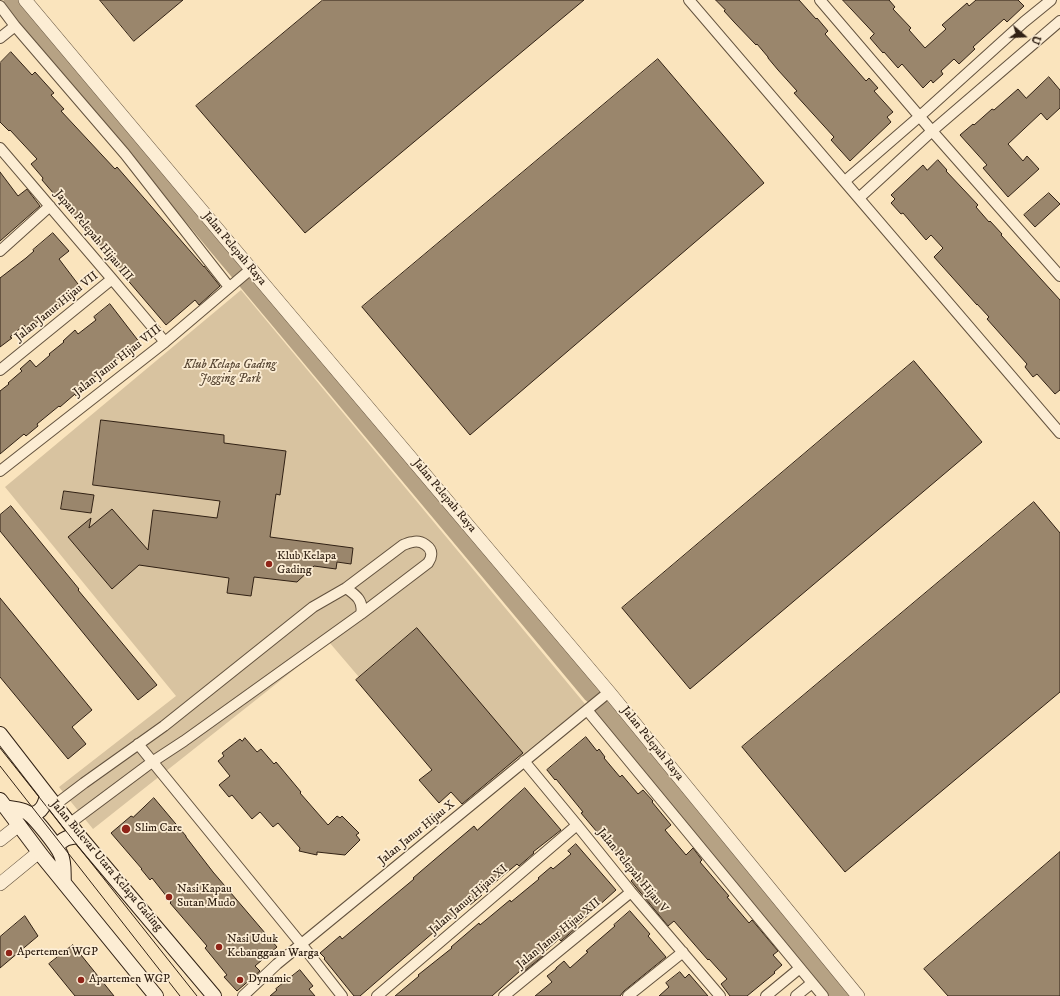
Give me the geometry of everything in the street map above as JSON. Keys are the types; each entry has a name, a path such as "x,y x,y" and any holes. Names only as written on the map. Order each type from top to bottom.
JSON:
{"main road":[{"name":"Jalan Bulevar Utara Kelapa Gading","path":"0,734 79,836 214,996"},
{"path":"30,814 37,813 51,800"},
{"path":"3,804 30,814 57,847 63,863 64,883"},
{"path":"3,804 39,852 156,996"},
{"path":"57,847 63,840 70,836 79,836"}],"street":[{"name":"Jalan Pelepah Raya","path":"25,0 249,270 609,692 858,996"},
{"path":"689,0 1060,433"},
{"path":"820,0 932,131 1060,276"},
{"path":"845,181 1050,0"},
{"path":"0,6 15,26 125,154 231,285"},
{"path":"859,198 932,131 1060,21"},
{"path":"0,38 15,26"},
{"name":"Japan Pelepah Hijau III","path":"0,148 165,342"},
{"path":"0,251 50,206"},
{"name":"Jalan Janur Hijau VIII","path":"0,471 165,342 249,270"},
{"name":"Jalan Janur Hijau VII","path":"0,370 112,279"},
{"path":"51,800 84,783 164,726 312,607 346,588 403,545 417,542 424,544 430,549 431,556 428,563 361,614 184,741 152,762 70,824"},
{"path":"346,588 359,598 363,607 361,614"},
{"name":"Jalan Janur Hijau X","path":"243,996 277,964 609,692"},
{"path":"592,706 823,996"},
{"path":"138,744 342,996"},
{"name":"Jalan Pelepah Hijau V","path":"524,761 578,825 631,892 720,996"},
{"path":"0,840 19,825"},
{"name":"Jalan Janur Hijau XI","path":"377,996 578,825"},
{"path":"0,884 39,852"},
{"name":"Jalan Janur Hijau XII","path":"504,996 631,892"},
{"path":"628,996 683,952"},
{"path":"766,996 800,968"},
{"path":"796,996 812,983"}],"green space":[{"name":"Klub Kelapa Gading","path":"241,290 585,704 465,801 329,642 93,829 59,787 176,696 5,487"}],"building":[{"path":"100,0 183,0 134,41"},
{"path":"323,0 584,0 305,233 196,106"},
{"path":"716,0 799,0 828,31 825,34 866,81 869,78 878,88 874,91 893,112 887,117 891,122 850,161 831,140 834,137 794,93 797,91 757,44 756,45 734,22"},
{"path":"843,0 889,0 895,7 893,9 911,28 909,30 925,48 946,29 942,25 967,3 969,6 976,0 1018,0 1024,6 1007,22 1004,19 973,47 975,49 959,64 954,59 941,71 943,74 933,83 931,80 923,88 902,64 898,68 884,52 883,53 870,38 874,34"},
{"path":"11,52 32,75 35,72 54,93 51,95 64,109 61,111 115,169 117,167 220,286 199,305 195,300 166,325 42,180 43,178 31,164 37,159 10,130 9,131 0,122 0,63"},
{"path":"658,59 764,183 470,435 362,307"},
{"path":"1049,77 1060,90 1060,108 1047,120 1041,113 1008,144 1023,161 1027,156 1039,169 1008,197 983,168 987,165 960,135 992,109 994,110 1018,89 1026,98"},
{"path":"938,160 947,170 946,171 978,205 976,207 989,222 990,221 1002,234 1001,235 1060,300 1060,390 1055,394 1037,374 1033,377 1025,367 1027,364 987,319 989,317 934,257 943,248 931,235 926,240 903,213 901,214 891,203 895,199 891,195 923,165 927,170"},
{"path":"0,172 18,196 27,189 40,206 0,241"},
{"path":"1049,193 1060,204 1035,227 1024,215"},
{"path":"53,233 69,251 59,259 81,288 68,298 70,300 60,307 59,305 28,330 24,325 10,337 12,338 0,347 0,278 26,258"},
{"path":"110,304 140,343 86,384 88,386 76,396 75,394 60,407 59,406 37,424 38,426 26,436 24,434 0,454 0,391 22,371 20,369 30,360 36,367 75,330 78,334 96,320 94,317"},
{"path":"914,361 982,442 690,689 622,608"},
{"path":"101,420 224,435 224,443 286,451 280,495 276,494 270,537 353,548 351,564 337,562 336,569 314,566 297,582 254,577 251,596 227,593 229,578 139,565 112,589 68,537 91,518 89,528 112,509 148,550 153,510 217,518 220,501 93,485"},
{"path":"64,491 94,495 91,513 61,509"},
{"path":"1034,502 1060,533 1060,692 845,872 742,747"},
{"path":"11,506 157,685 138,700 0,531 0,515"},
{"path":"0,598 92,710 72,727 86,744 68,759 0,677"},
{"path":"417,628 523,753 462,804 451,792 439,803 419,780 432,770 356,680"},
{"path":"586,737 597,751 599,749 605,757 604,758 620,777 622,775 638,794 643,790 653,801 652,802 671,825 665,830 686,855 693,848 702,860 700,862 729,896 727,897 749,923 752,920 778,951 773,955 782,965 774,972 775,973 747,996 730,996 721,984 727,979 709,959 708,960 674,921 668,926 631,881 635,877 581,813 583,812 556,779 555,780 547,770"},
{"path":"245,738 257,752 261,749 274,764 276,762 301,792 300,793 328,825 337,816 340,818 342,816 359,833 356,835 360,840 345,855 317,852 317,855 299,851 300,848 278,823 273,827 260,812 252,819 232,795 229,797 219,785 230,776 218,761 224,756 222,753 240,739 242,741"},
{"path":"525,788 561,830 533,852 534,853 519,866 517,864 470,905 469,904 450,920 449,919 360,996 354,996 320,953 340,936 342,939 414,879 413,878 474,826 477,830"},
{"path":"154,798 186,836 213,872 277,947 255,966 260,971 237,991 224,977 227,975 205,948 207,946 170,903 171,902 152,878 150,880 111,833 131,816 133,817"},
{"path":"576,844 616,890 561,941 559,939 542,954 543,956 522,973 520,971 492,996 395,996 479,923 480,925 510,900 511,902 551,867 553,869 571,854 568,851"},
{"path":"1060,852 1060,996 948,996 924,969"},
{"path":"630,911 650,934 648,936 666,957 624,991 620,996 535,996 552,982 547,976 564,961 570,968 588,952 586,951"},
{"name":"Apertemen WGP","path":"25,916 38,936 0,968 0,937"},
{"name":"Apartemen WGP","path":"73,945 114,996 75,996 49,964"},
{"path":"300,970 313,986 309,989 315,996 270,996 277,990 276,989"},
{"path":"680,972 685,978 689,974 708,996 659,996 669,987 666,983"}],"waterway":[{"path":"14,0 593,693"},
{"path":"605,708 843,996"}],"tram line":[{"path":"0,748 197,996"},
{"path":"0,766 180,996"}],"place":[{"name":"Klub Kelapa Gading","path":"269,564"},
{"name":"Slim Care","path":"126,829"},
{"name":"Nasi Kapau Sutan Mudo","path":"169,897"},
{"name":"Nasi Uduk Kebanggaan Warga","path":"219,947"},
{"name":"Apertemen WGP","path":"9,953"},
{"name":"Apartemen WGP","path":"81,980"},
{"name":"Dynamic","path":"240,980"}],"park label":[{"name":"Klub Kelapa Gading Jogging Park","path":"230,373"}]}
